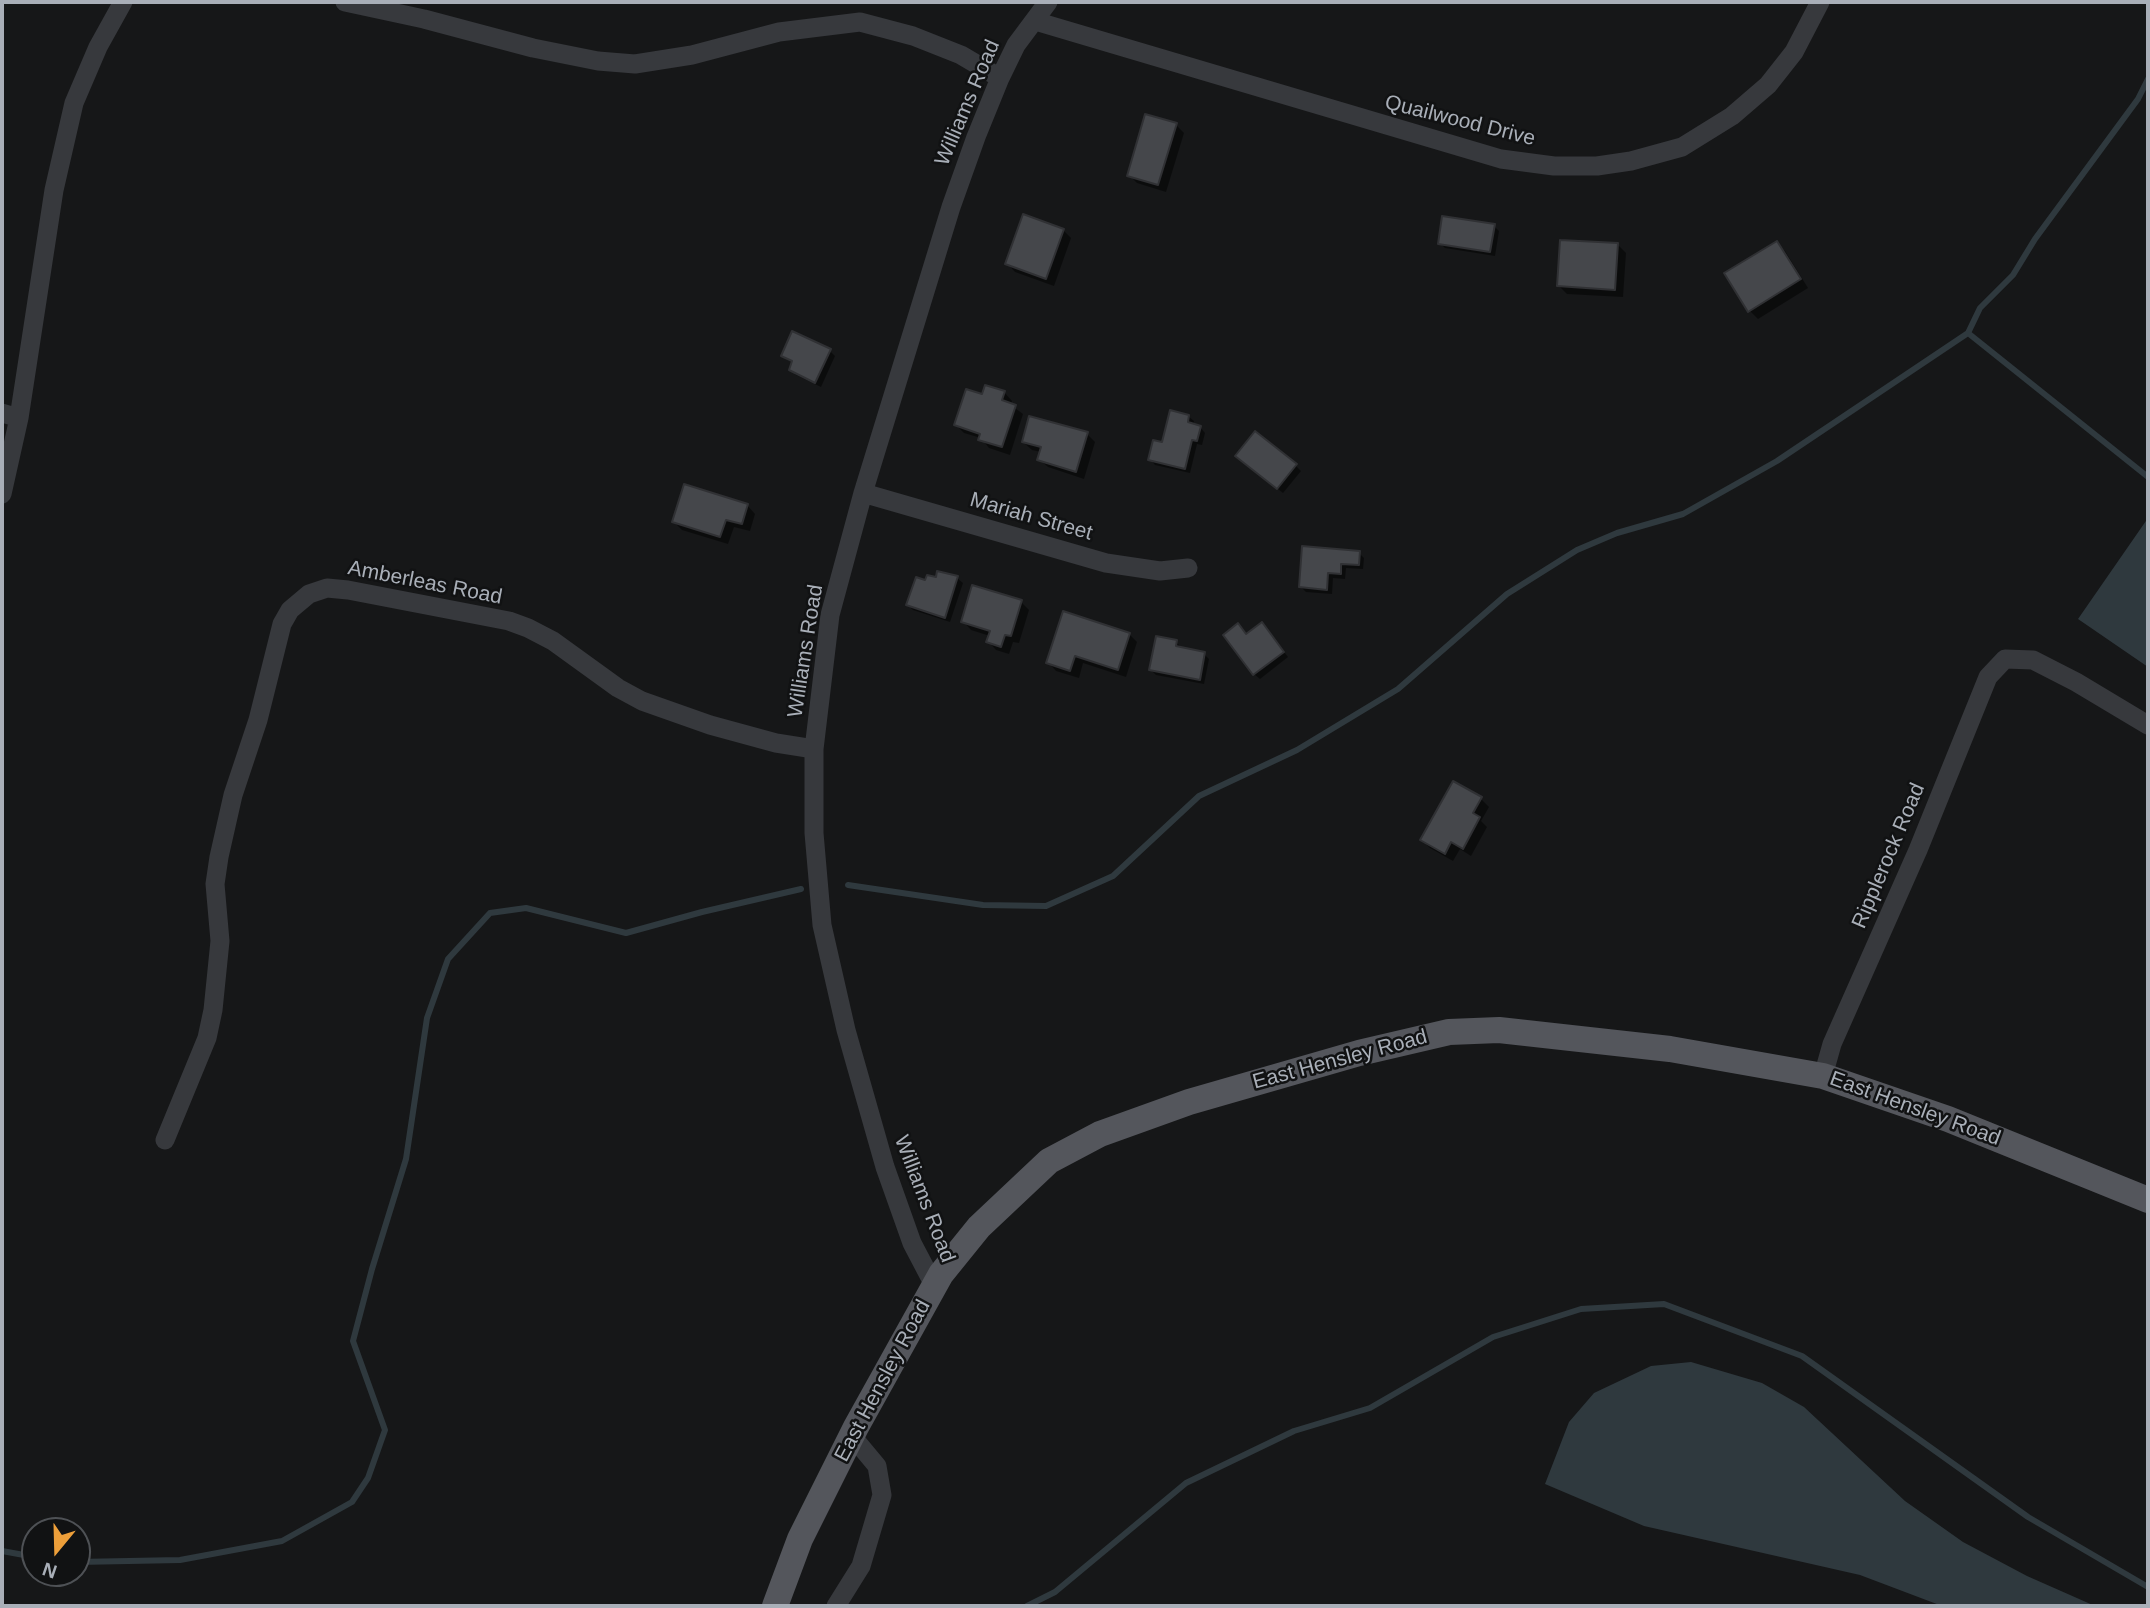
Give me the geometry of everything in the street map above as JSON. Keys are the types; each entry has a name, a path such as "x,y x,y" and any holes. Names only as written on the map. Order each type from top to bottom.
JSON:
{"main road":[{"name":"East Hensley Road","path":"775,1606 800,1538 852,1436 934,1285 979,1227 1049,1161 1100,1134 1189,1102 1359,1052 1449,1032 1499,1030 1670,1049 1823,1076 1948,1119 2148,1200"}],"street":[{"path":"2,494 10,416 54,190 75,103 98,47 123,2"},
{"path":"345,2 598,61 635,64 692,55 779,32 860,22 914,36 961,55 1000,78"},
{"name":"Williams Road","path":"934,1285 912,1243 885,1167 843,1017 822,925 814,833 814,749 830,615 863,493 951,207 1000,78 1016,45 1048,2"},
{"name":"Quailwood Drive","path":"1035,21 1501,159 1554,166 1597,166 1631,161 1682,147 1732,116 1768,85 1794,52 1821,2"},
{"name":"Mariah Street","path":"863,493 1106,563 1160,571 1188,568"},
{"name":"Amberleas Road","path":"164,1140 207,1038 214,1010 220,941 215,884 233,795 258,720 282,624 290,610 309,594 327,588 348,590 509,621 553,641 618,688 642,701 710,725 776,743 814,749"},
{"name":"Ripplerock Road","path":"1823,1076 1832,1044 1918,850 1988,677 2006,659 2033,660 2148,724"},
{"path":"836,1606 860,1566 882,1495 877,1466 852,1436"}],"shaded area":[{"path":"2148,518 2148,667 2078,619"},
{"path":"1691,1362 1762,1383 1804,1407 1905,1501 1963,1542 2027,1576 2095,1606 1942,1606 1860,1575 1644,1526 1545,1484 1569,1422 1594,1393 1651,1366"}],"building":[{"path":"1145,114 1177,123 1158,185 1127,176"},
{"path":"1023,214 1064,229 1046,279 1005,264"},
{"path":"1442,216 1495,224 1490,252 1438,244"},
{"path":"1560,240 1618,243 1615,290 1557,286"},
{"path":"1777,241 1801,279 1748,312 1724,273"},
{"path":"792,331 831,349 815,383 789,370 792,361 781,356"},
{"path":"985,385 1005,391 1002,400 1016,405 1002,447 978,440 980,434 954,425 966,389 982,394"},
{"path":"1170,410 1189,415 1188,422 1201,426 1197,441 1192,440 1185,469 1148,460 1153,440 1162,442"},
{"path":"1029,416 1088,432 1076,472 1037,460 1041,447 1022,442"},
{"path":"1255,431 1297,464 1277,489 1235,456"},
{"path":"684,484 748,504 742,524 726,520 720,537 672,522"},
{"path":"1302,546 1360,551 1359,565 1341,564 1341,574 1328,573 1327,590 1299,587"},
{"path":"937,571 958,576 945,618 906,605 916,577 925,580 927,575 936,577"},
{"path":"972,585 1022,600 1011,636 1005,635 1001,647 986,642 990,631 961,622"},
{"path":"1063,611 1130,633 1118,670 1075,656 1070,671 1046,663"},
{"path":"1262,622 1284,652 1253,675 1223,635 1238,623 1246,634"},
{"path":"1156,636 1177,640 1176,646 1205,652 1200,680 1149,670"},
{"path":"1453,781 1482,797 1473,813 1480,817 1463,849 1451,842 1445,854 1420,840"}],"waterway":[{"path":"848,885 983,905 1046,906 1113,876 1199,796 1297,750 1398,689 1507,594 1577,550 1617,533 1683,514 1777,461 1968,333 1980,308 2013,275 2035,239 2138,99 2148,79"},
{"path":"1968,333 2148,477"},
{"path":"91,1562 180,1560 282,1541 352,1502 368,1478 385,1430 353,1341 406,1159 427,1018 448,959 490,913 526,908 626,933 801,889"},
{"path":"1027,1606 1055,1592 1186,1483 1294,1431 1370,1408 1493,1337 1581,1309 1664,1304 1802,1356 2028,1517 2148,1587"},
{"path":"2,1551 21,1554"}]}
